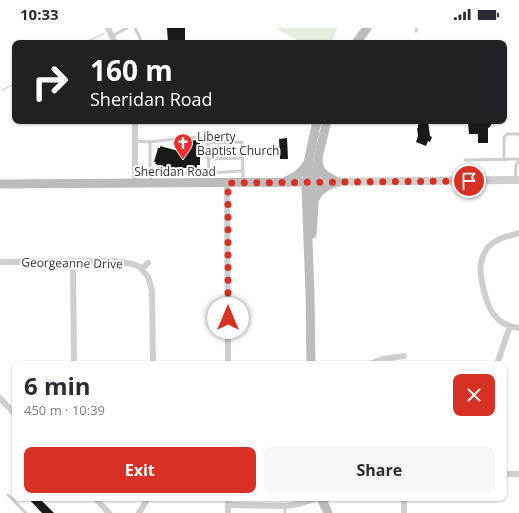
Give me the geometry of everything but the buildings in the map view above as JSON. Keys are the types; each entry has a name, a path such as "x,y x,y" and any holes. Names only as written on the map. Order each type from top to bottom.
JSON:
{"main road":[{"path":"360,40 367,28"},
{"path":"311,361 310,201 314,135 317,124"},
{"path":"285,182 300,173 306,165 313,160 326,124"},
{"path":"313,160 324,175 338,182"},
{"path":"285,182 300,191 310,201"},
{"name":"Sheridan Road","path":"0,184 311,182"},
{"path":"310,201 324,188 330,184 338,182"},
{"path":"322,501 328,513"}],"street":[{"path":"108,28 114,40"},
{"path":"134,124 135,183"},
{"name":"Sheridan Road","path":"311,182 517,180"},
{"path":"228,183 228,361"},
{"path":"519,233 495,241 487,249 481,264 486,298 491,311 500,321 510,326 519,328"},
{"path":"73,261 74,361"},
{"name":"Georgeanne Drive","path":"0,262 119,262 133,264 142,269"},
{"path":"148,263 142,269 148,277 152,291 153,361"},
{"path":"498,361 510,326"},
{"path":"377,361 404,356"},
{"path":"0,398 12,411"},
{"path":"507,474 519,474"},
{"path":"98,501 109,513"},
{"path":"139,513 146,501"},
{"path":"228,501 228,513"},
{"path":"228,505 285,506 309,501"},
{"path":"404,501 404,513"}],"lane":[{"path":"112,36 127,28"},
{"path":"135,28 140,40"},
{"path":"504,160 504,137 506,134 519,135"},
{"path":"135,141 150,142 207,137 208,183"},
{"path":"150,142 152,183"},
{"path":"208,142 242,142 243,183"},
{"path":"208,158 242,158"},
{"path":"465,160 519,160"},
{"path":"517,180 516,165 519,160"},
{"path":"152,173 243,171"},
{"path":"8,495 12,499"},
{"path":"14,501 26,513"},
{"path":"285,506 285,513"}],"green space":[{"path":"275,28 338,28 332,40 297,40"}],"waterway":[{"path":"90,40 104,34"},
{"path":"2,90 12,85"}],"place":[{"name":"Liberty Baptist Church","path":"183,160"}],"route":[{"path":"228,318 228,183 469,181"}]}
